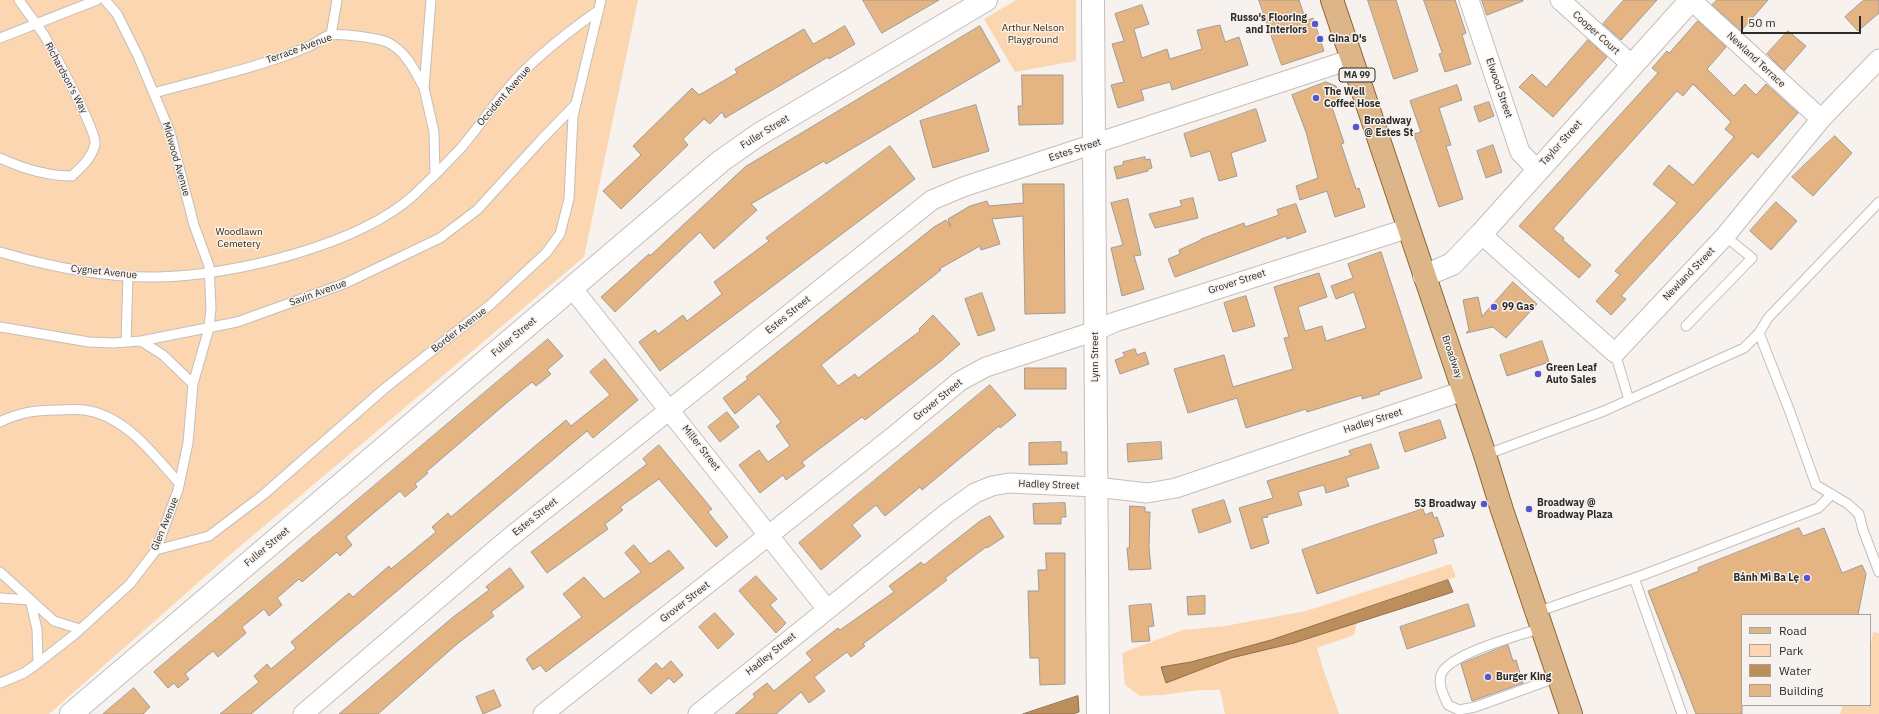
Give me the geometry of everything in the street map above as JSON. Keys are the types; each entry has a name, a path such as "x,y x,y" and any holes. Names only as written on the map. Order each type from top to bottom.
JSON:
{"main road":[{"name":"Broadway","path":"1332,0 1558,677 1572,714"}],"street":[{"name":"Fuller Street","path":"71,714 739,148 986,0"},
{"name":"Lynn Street","path":"1093,0 1098,714"},
{"name":"Elwood Street","path":"1470,0 1520,152 1537,170"},
{"name":"Cooper Court","path":"1560,0 1633,66"},
{"name":"Taylor Street","path":"1424,276 1452,264 1481,234 1691,0"},
{"name":"Newland Terrace","path":"1691,0 1821,119"},
{"name":"Estes Street","path":"303,714 508,539 932,200 963,187 1352,59"},
{"name":"Newland Street","path":"1615,353 1725,236 1821,119 1879,59"},
{"name":"Grover Street","path":"543,714 894,436 960,381 986,367 1095,331 1122,320 1408,228"},
{"path":"1481,234 1615,353"},
{"name":"Miller Street","path":"572,288 670,409 827,609"},
{"name":"Hadley Street","path":"698,714 947,513 975,493 992,486 1009,483 1096,487 1147,493 1176,488 1463,392"}],"lane":[{"name":"Richardson's Way","path":"0,158 17,166 50,176 72,176 88,160 95,143 86,114 44,36 19,0"},
{"path":"0,38 97,0"},
{"name":"Midwood Avenue","path":"106,0 117,14 138,56 170,132 194,225 209,266 211,308 209,328"},
{"path":"331,35 337,0"},
{"path":"210,273 294,254 359,229 390,212 412,196 435,174 434,132 424,88 430,0"},
{"name":"Border Avenue","path":"156,550 210,536 263,495 384,389 490,305 546,253 560,234 569,199 573,116 601,0"},
{"name":"Occident Avenue","path":"435,174 462,147 523,72 569,31 598,10"},
{"name":"Terrace Avenue","path":"154,93 306,48 331,35 366,37 387,42 412,64 424,88"},
{"name":"Savin Avenue","path":"0,327 89,342 141,341 209,328 244,319 346,284 440,238 477,210 576,104"},
{"path":"1485,455 1604,411 1744,348 1759,333 1768,318 1879,202"},
{"path":"1686,326 1752,258 1725,236"},
{"name":"Cygnet Avenue","path":"0,252 76,270 128,276 159,277 210,273"},
{"path":"126,342 128,276"},
{"name":"Glen Avenue","path":"0,683 24,674 80,629 130,584 156,550 180,483 188,443 193,384 209,328"},
{"path":"1759,333 1790,412 1816,485 1848,504 1859,514 1863,530 1879,572"},
{"path":"141,341 163,355 193,384"},
{"path":"1615,353 1629,400"},
{"path":"0,422 12,416 46,410 85,410 115,420 133,434 180,483"},
{"path":"1558,677 1475,707 1459,710 1448,705 1441,690 1441,675 1449,664 1472,652 1634,578 1818,508 1832,494"},
{"path":"0,572 54,621 80,629"},
{"path":"1634,578 1682,714"},
{"path":"0,598 30,600"},
{"path":"30,600 37,629 38,663"}],"green space":[{"name":"Woodlawn Cemetery","path":"0,0 638,0 584,257 225,559 49,714 0,714"},
{"name":"Arthur Nelson Playground","path":"1016,0 1076,0 1076,61 1015,72 984,19"},
{"path":"1451,564 1456,577 1359,611 1354,635 1317,648 1339,714 1225,714 1220,690 1200,690 1140,696 1125,685 1122,653 1183,630 1225,626 1306,611"},
{"path":"1873,632 1879,633 1879,714 1840,714 1843,706 1871,706 1871,645"}],"water":[{"path":"1448,580 1453,592 1294,643 1231,658 1166,683 1161,667 1191,662 1271,640"},
{"path":"1078,696 1079,712 1072,714 1023,714"}],"building":[{"path":"863,0 939,0 882,33"},
{"path":"1259,0 1299,0 1306,21 1313,18 1324,51 1282,65"},
{"path":"1368,0 1396,0 1418,71 1394,79"},
{"path":"1424,0 1455,0 1466,33 1462,35 1471,64 1445,72 1439,54 1442,53"},
{"path":"1482,0 1523,0 1523,1 1487,15"},
{"path":"1624,0 1657,0 1621,40 1603,24"},
{"path":"1717,0 1768,0 1741,31 1712,5"},
{"path":"1864,0 1879,0 1879,13 1858,31 1845,17"},
{"path":"1142,5 1149,24 1134,29 1142,58 1167,49 1170,59 1202,49 1197,30 1220,25 1225,42 1239,37 1248,65 1172,90 1170,82 1141,90 1144,100 1118,108 1111,85 1124,82 1112,44 1124,41 1115,14"},
{"path":"1698,21 1726,47 1707,69 1734,96 1745,84 1756,95 1766,84 1798,113 1758,158 1752,153 1621,296 1626,299 1611,315 1596,301 1620,275 1615,271 1677,203 1653,184 1669,165 1693,185 1734,137 1725,129 1731,122 1693,84 1683,96 1677,91 1553,229 1591,265 1579,278 1519,226 1658,73 1652,68 1667,51 1669,53"},
{"path":"845,26 855,44 829,59 828,57 725,118 722,112 710,124 704,119 683,139 688,145 621,209 603,191 641,155 633,146 692,88 699,95 737,73 735,69 804,29 813,44"},
{"path":"980,26 1000,61 826,164 824,161 751,204 757,210 714,249 700,232 615,312 601,297 649,254 650,256 745,167"},
{"path":"1788,31 1806,46 1784,71 1767,54"},
{"path":"1588,40 1607,57 1553,117 1519,87 1532,74 1546,87"},
{"path":"1022,75 1063,75 1063,124 1019,125 1018,106 1022,106"},
{"path":"1326,82 1336,86 1341,101 1331,104 1344,143 1341,144 1356,189 1359,188 1365,207 1335,217 1327,191 1300,200 1296,186 1318,178 1306,132 1292,95"},
{"path":"1457,85 1462,100 1439,108 1451,145 1446,146 1463,199 1439,207 1414,134 1421,132 1410,101"},
{"path":"1489,102 1494,116 1479,122 1474,107"},
{"path":"976,105 989,151 933,168 920,121"},
{"path":"1256,109 1266,141 1231,153 1237,176 1219,181 1210,151 1191,157 1184,134"},
{"path":"1835,136 1852,153 1813,196 1792,177"},
{"path":"1493,145 1502,172 1486,178 1477,151"},
{"path":"890,146 915,179 660,371 639,342 655,330 658,334 683,315 687,321 722,294 714,282 769,241 766,238"},
{"path":"1145,157 1145,160 1150,159 1152,168 1148,169 1148,171 1117,179 1114,167 1123,165 1123,162"},
{"path":"1023,184 1064,184 1065,313 1025,314 1023,216 992,219 1000,244 981,250 980,246 939,269 941,270 821,365 838,386 855,374 858,378 920,331 919,329 933,315 960,344 941,361 865,420 862,417 802,462 805,466 786,480 783,475 760,493 739,465 759,450 768,462 790,446 776,426 781,422 759,394 735,414 723,398 748,379 746,377 934,227 946,220 951,227 948,219 970,206 987,201 989,206 1023,203"},
{"path":"1193,198 1198,218 1155,228 1149,214 1182,206 1180,201"},
{"path":"1128,199 1141,255 1134,256 1144,289 1122,296 1111,248 1123,245 1111,203"},
{"path":"1776,202 1797,221 1771,250 1750,231"},
{"path":"1296,204 1306,232 1287,239 1286,236 1175,277 1168,259 1180,254 1179,250 1201,239 1244,223 1245,227 1279,215 1277,210"},
{"path":"1381,252 1422,378 1379,392 1380,394 1362,399 1362,395 1307,412 1306,409 1246,428 1237,398 1188,413 1174,369 1224,355 1233,387 1293,369 1284,338 1289,337 1274,287 1319,273 1327,297 1298,307 1305,331 1322,326 1326,341 1366,328 1354,292 1336,299 1331,286 1353,278 1348,264"},
{"path":"1513,282 1537,304 1506,338 1493,327 1466,333 1469,330 1463,300 1478,297 1482,316"},
{"path":"982,293 995,330 978,336 965,299"},
{"path":"1246,296 1255,326 1233,332 1224,303"},
{"path":"548,339 563,356 547,370 551,374 536,386 532,382 510,400 426,472 428,473 415,484 417,487 405,497 400,491 357,527 346,537 352,545 340,556 337,552 302,582 299,579 277,598 282,605 269,616 264,609 242,627 246,633 218,657 213,651 185,674 189,679 178,688 174,683 168,688 154,672"},
{"path":"1542,341 1549,362 1507,376 1500,355"},
{"path":"1135,349 1137,355 1145,352 1149,364 1120,374 1115,360 1125,356 1123,353"},
{"path":"605,359 638,400 593,438 587,431 251,714 220,714 259,682 254,676 267,664 271,669 296,648 291,642 349,593 353,597 389,566 391,569 436,532 432,527 448,513 451,517 566,420 571,426 610,395 590,372"},
{"path":"1025,368 1066,368 1066,389 1025,389"},
{"path":"990,385 1016,415 1000,428 999,426 922,490 920,487 885,516 876,505 852,525 861,536 821,570 799,543"},
{"path":"727,412 739,427 720,442 708,427"},
{"path":"1440,420 1446,438 1405,452 1399,433"},
{"path":"1061,442 1061,452 1067,452 1067,464 1029,465 1029,443"},
{"path":"1161,442 1162,459 1128,462 1127,444"},
{"path":"1371,444 1379,468 1346,478 1349,486 1326,493 1324,485 1298,492 1302,505 1267,515 1268,517 1262,518 1269,543 1251,549 1239,508 1273,498 1267,481 1351,455 1349,451"},
{"path":"659,445 712,509 708,512 728,537 716,547 659,479 620,507 623,510 605,524 608,529 547,573 531,552 647,464 643,459"},
{"path":"1224,500 1231,522 1199,533 1192,510"},
{"path":"1065,503 1066,517 1061,517 1061,524 1034,524 1033,504"},
{"path":"1130,506 1145,507 1145,512 1150,512 1149,547 1151,569 1129,570 1127,548 1129,548"},
{"path":"1423,509 1425,515 1432,512 1434,518 1437,517 1444,536 1433,539 1437,553 1317,594 1302,550"},
{"path":"990,516 1004,537 987,548 986,547 945,578 947,580 863,644 865,646 851,657 847,652 814,677 825,691 809,703 801,692 776,714 735,714 755,697 753,694 767,683 774,691 812,660 806,653 838,628 840,630 894,592 889,586 921,562 924,565 980,521"},
{"path":"1799,528 1803,536 1824,528 1842,573 1862,565 1866,574 1858,614 1741,614 1742,714 1696,714 1648,591 1699,571 1698,568"},
{"path":"634,545 650,564 669,550 684,568 546,672 540,665 533,670 526,659 582,617 563,594 584,577 604,599 641,572 625,553"},
{"path":"1046,553 1065,553 1065,684 1040,685 1039,658 1030,658 1028,591 1039,591 1038,570 1046,570"},
{"path":"510,568 524,587 491,612 494,616 457,644 378,714 339,714 452,618 489,590 486,587"},
{"path":"756,576 777,599 770,605 786,623 776,633 739,591"},
{"path":"1205,596 1205,614 1188,615 1187,597"},
{"path":"1151,604 1154,626 1148,627 1150,641 1132,642 1129,606"},
{"path":"1468,604 1475,626 1407,649 1400,627"},
{"path":"715,613 734,634 718,649 699,627"},
{"path":"1508,645 1513,661 1516,660 1523,683 1472,701 1461,664"},
{"path":"671,661 683,675 674,683 669,678 651,694 638,680 656,663 662,669"},
{"path":"134,688 150,707 143,714 103,714"},
{"path":"494,690 501,706 483,714 476,697"}],"place":[{"name":"Russo's Flooring and Interiors","path":"1315,24"},
{"name":"Gina D's","path":"1320,39"},
{"name":"The Well Coffee Hose","path":"1316,98"},
{"name":"Broadway @ Estes St","path":"1356,127"},
{"name":"99 Gas","path":"1494,307"},
{"name":"Green Leaf Auto Sales","path":"1538,374"},
{"name":"53 Broadway","path":"1484,504"},
{"name":"Broadway @ Broadway Plaza","path":"1529,509"},
{"name":"Bánh Mì Ba Lẹ","path":"1807,578"},
{"name":"Burger King","path":"1488,677"}]}
